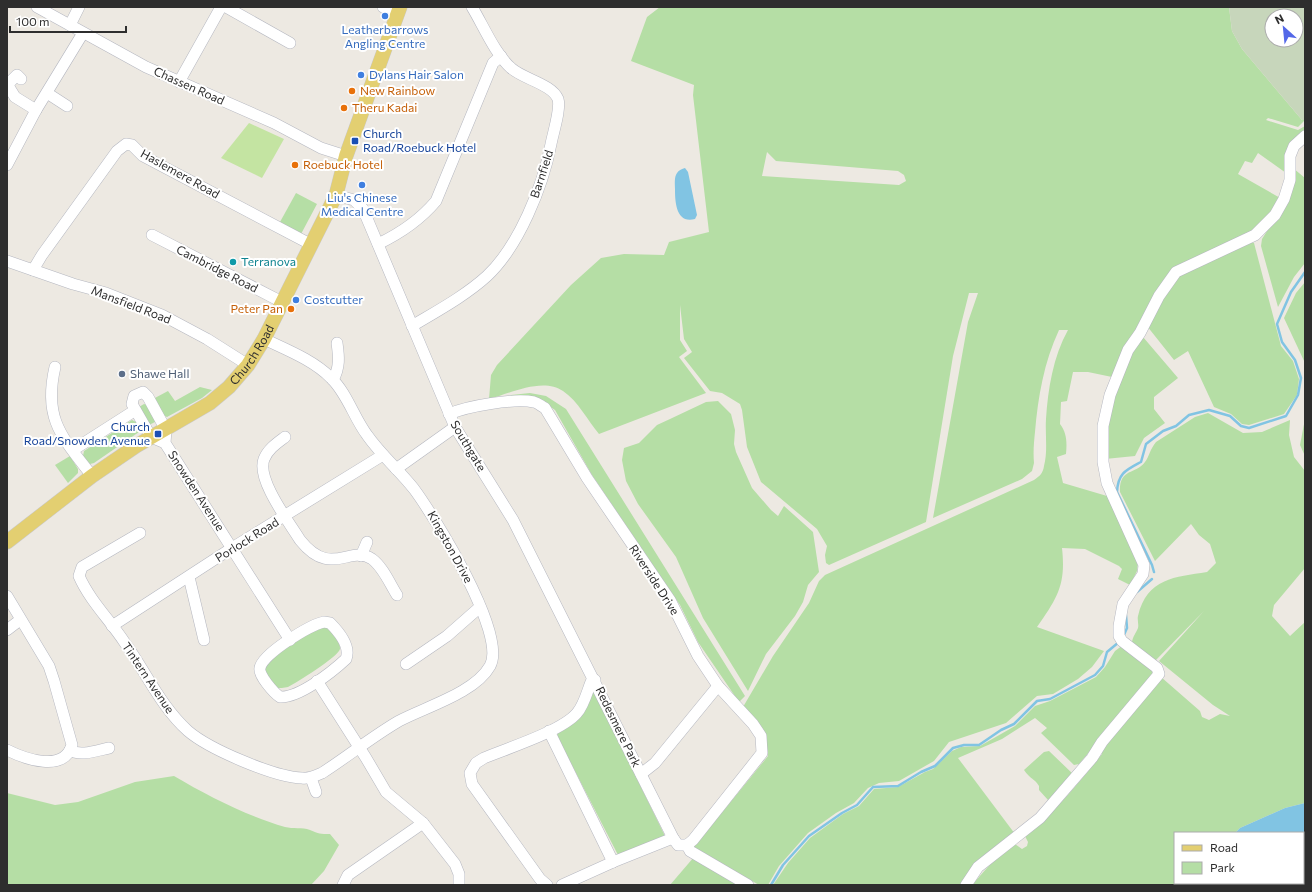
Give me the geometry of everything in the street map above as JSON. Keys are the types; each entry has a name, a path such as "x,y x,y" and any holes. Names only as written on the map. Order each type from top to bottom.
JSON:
{"main road":[{"name":"Church Road","path":"8,538 92,476 136,446 151,438 165,436 229,387 248,365 264,339 336,195 346,156 399,11"}],"street":[{"name":"Chassen Road","path":"37,7 141,64 274,123 321,148 346,156"},
{"path":"70,25 79,7"},
{"path":"179,82 221,7"},
{"path":"226,7 290,43"},
{"path":"383,7 399,11"},
{"name":"Barnfield","path":"412,326 467,292 487,276 504,258 519,232 549,156 559,105 558,99 549,89 510,68 501,56 472,7"},
{"path":"7,166 36,110 83,33"},
{"path":"378,244 408,228 425,214 436,201 492,64 501,56"},
{"path":"21,79 17,75 7,84 10,98 18,99 36,110"},
{"path":"47,93 67,106"},
{"path":"966,885 978,867 1040,818 1092,758 1102,742 1159,674 1157,668 1122,641 1119,636 1123,604 1143,574 1144,565 1107,483 1103,462 1102,426 1110,395 1128,350 1140,332 1159,296 1176,272 1255,235 1275,215 1284,199 1290,180 1290,156 1294,146 1305,136"},
{"name":"Haslemere Road","path":"33,270 42,255 117,151 126,144 132,145 143,156 312,245"},
{"name":"Southgate","path":"336,195 354,200 360,205 378,244 454,427 514,520 595,680"},
{"name":"Cambridge Road","path":"152,235 282,302"},
{"name":"Mansfield Road","path":"7,261 73,284 106,293 162,315 202,336 248,365"},
{"name":"Kingston Drive","path":"264,339 303,358 333,380 366,434 413,487 438,522 467,574 493,647 493,658 490,666 482,676 451,696 398,722 360,748"},
{"path":"333,380 337,372 340,358 337,343"},
{"path":"55,367 51,397 53,418 59,430 92,476"},
{"path":"151,438 134,410 131,400 134,396 143,392 148,397 165,436"},
{"name":"Riverside Drive","path":"449,414 460,409 522,401 535,402 545,408 550,414 587,478 670,600 691,644 718,686 753,724 761,736 762,753 693,840 687,845"},
{"path":"73,450 134,410"},
{"path":"396,469 454,427"},
{"name":"Snowden Avenue","path":"165,436 232,548 290,640"},
{"path":"285,437 270,449 264,460 263,473 267,484 285,516 306,548 318,557 328,560 361,556 373,560 397,595"},
{"name":"Porlock Road","path":"112,626 232,548 383,454"},
{"name":"Tintern Avenue","path":"140,533 82,566 79,574 82,584 144,670 162,701 183,726 200,741 213,748 291,777 311,778"},
{"path":"361,556 367,542"},
{"path":"189,577 204,640"},
{"path":"7,596 20,620 41,652 54,681 72,745 70,750 60,758 41,761 23,758 7,750"},
{"path":"406,664 448,636 480,607"},
{"path":"7,630 20,620"},
{"path":"318,623 330,623 348,647 346,659 317,681 293,695 280,697 275,694 259,669 261,664 270,654 290,640 318,623"},
{"name":"Redesmere Park","path":"547,885 540,879 469,778 472,768 484,758 549,731 577,714 583,704 591,682 595,680 673,838"},
{"path":"317,681 386,792 423,822 455,864 459,874 459,885"},
{"path":"641,774 655,763 718,686"},
{"path":"549,731 613,862"},
{"path":"70,750 74,753 83,753 110,748"},
{"path":"316,792 311,778 360,748"},
{"path":"343,885 348,875 423,822"},
{"path":"562,885 613,862 673,838 678,845 687,845 690,851 748,885"}],"green space":[{"path":"660,7 1229,7 1232,31 1242,49 1302,120 1305,120 1298,127 1268,118 1266,120 1298,130 1305,126 1305,133 1286,173 1258,153 1252,163 1245,161 1238,174 1282,199 1259,227 1170,272 1164,279 1112,377 1088,372 1073,372 1067,401 1061,402 1060,424 1065,435 1066,454 1057,457 1063,483 1107,496 1138,562 1137,571 1130,585 1118,579 1122,569 1119,566 1085,549 1062,548 1063,571 1059,590 1037,627 1104,651 1092,667 1078,679 1053,694 1037,696 1006,723 949,742 934,761 899,781 879,783 868,788 854,803 836,813 808,833 779,866 768,885 759,885 694,847 768,756 765,734 743,707 773,656 809,603 819,581 825,575 1034,480 1041,474 1044,468 1046,454 1046,419 1052,373 1068,330 1059,330 1049,355 1042,380 1032,471 1022,479 933,518 968,322 978,293 969,293 953,356 926,522 829,565 826,563 825,555 827,546 817,529 761,482 747,447 740,404 722,393 710,391 684,358 692,352 684,339 680,305 680,340 687,351 679,357 706,393 599,434 573,400 563,391 555,387 537,386 517,390 489,399 491,375 497,365 571,285 601,258 624,254 664,255 669,242 709,232 693,95 694,85 631,61 647,17","holes":["767,152 776,161 898,171 904,175 906,181 899,185 762,176"]},
{"path":"1229,7 1305,7 1305,120 1302,120 1242,49 1232,31"},
{"path":"249,123 284,139 262,178 221,158"},
{"path":"1293,168 1305,178 1305,263 1294,277 1278,307 1261,246 1262,239 1286,201"},
{"path":"296,193 317,204 301,234 280,222"},
{"path":"1249,241 1254,243 1281,346 1293,361 1299,379 1297,395 1284,414 1249,425 1242,424 1231,414 1214,407 1188,351 1174,360 1147,326 1173,279"},
{"path":"1305,282 1305,363 1284,318 1296,293"},
{"path":"1143,337 1178,378 1154,397 1154,409 1165,423 1144,438 1135,456 1105,459 1106,422 1130,353"},
{"path":"200,387 212,390 202,398 167,417 163,415 153,399 168,391 175,401"},
{"path":"530,393 546,396 566,409 745,696 739,702 698,642 680,605 592,475 555,410 538,398 509,398 511,395"},
{"path":"718,401 731,414 735,430 734,444 736,452 752,488 778,516 784,506 813,532 819,572 808,585 803,602 795,616 766,654 748,691 703,618 676,557 638,504 626,481 622,460 624,448 639,443 657,425 706,402"},
{"path":"144,404 147,405 157,421 149,425 139,407"},
{"path":"1208,413 1243,433 1262,432 1290,420 1289,435 1294,457 1305,471 1305,568 1274,605 1272,616 1290,636 1305,622 1305,803 1285,808 1240,828 1236,832 1174,832 1174,884 1206,885 972,885 994,860 1015,844 1022,849 1027,846 1028,842 1025,836 1036,827 1075,787 1102,754 1101,748 1161,677 1200,711 1202,717 1209,720 1220,714 1230,716 1213,705 1159,661 1204,611 1155,661 1132,642 1138,628 1138,616 1142,603 1155,587 1173,578 1207,572 1216,563 1210,544 1199,535 1191,524 1155,561 1120,492 1120,484 1122,479 1125,475 1137,469 1145,462 1156,442 1195,417"},
{"path":"1305,419 1305,456 1300,445"},
{"path":"132,420 138,423 139,432 94,463 90,464 83,456 84,451"},
{"path":"70,456 78,469 78,473 68,483 55,465"},
{"path":"318,625 328,628 336,638 340,646 338,653 316,670 292,685 288,687 275,688 261,666"},
{"path":"1123,645 1152,668 1153,677 1079,764 1074,765 1041,733 1047,728 1035,718 1002,739 958,758 1015,834 962,885 773,885 788,863 810,838 843,814 859,806 874,789 898,787 933,769 952,751 961,747 980,746 1015,726 1035,706 1050,701 1096,677 1105,667 1115,651"},
{"path":"594,691 664,834 664,836 618,855 557,736 558,732"},
{"path":"1049,751 1074,775 1055,797 1048,800 1039,790 1039,786 1024,770 1044,752"},
{"path":"174,776 214,798 256,817 285,827 310,830 320,834 330,834 339,845 324,871 311,885 7,885 7,793 55,805 78,802 135,782"},
{"path":"1305,842 1305,885 1242,885 1304,884"},
{"path":"694,857 742,885 670,885"}],"water":[{"path":"685,168 688,172 697,215 695,219 689,220 680,215 676,206 675,194 675,176 679,171"},
{"path":"1305,803 1305,842 1304,832 1236,832 1240,828 1285,808"},
{"path":"1206,884 1242,884 1242,885"}],"waterway":[{"path":"1154,572 1117,492 1121,476 1127,470 1141,462 1146,444 1163,431 1176,426 1189,415 1209,410 1230,416 1241,426 1249,428 1286,416 1298,395 1301,378 1295,360 1282,342 1277,324 1291,292 1305,272"},
{"path":"1137,592 1152,579"},
{"path":"1123,637 1127,628 1126,615"},
{"path":"771,885 783,865 809,836 842,813 857,805 873,787 898,786 921,772 935,766 953,748 964,745 979,745 1001,730 1014,724 1037,701 1050,699 1095,675 1103,666 1107,652 1119,642"}],"place":[{"name":"Leatherbarrows Angling Centre","path":"385,16"},
{"name":"Dylans Hair Salon","path":"361,75"},
{"name":"New Rainbow","path":"352,91"},
{"name":"Theru Kadai","path":"344,108"},
{"name":"Church Road/Roebuck Hotel","path":"355,141"},
{"name":"Roebuck Hotel","path":"295,165"},
{"name":"Liu's Chinese Medical Centre","path":"362,185"},
{"name":"Terranova","path":"233,262"},
{"name":"Costcutter","path":"296,300"},
{"name":"Peter Pan","path":"291,309"},
{"name":"Shawe Hall","path":"122,374"},
{"name":"Church Road/Snowden Avenue","path":"158,434"}]}
